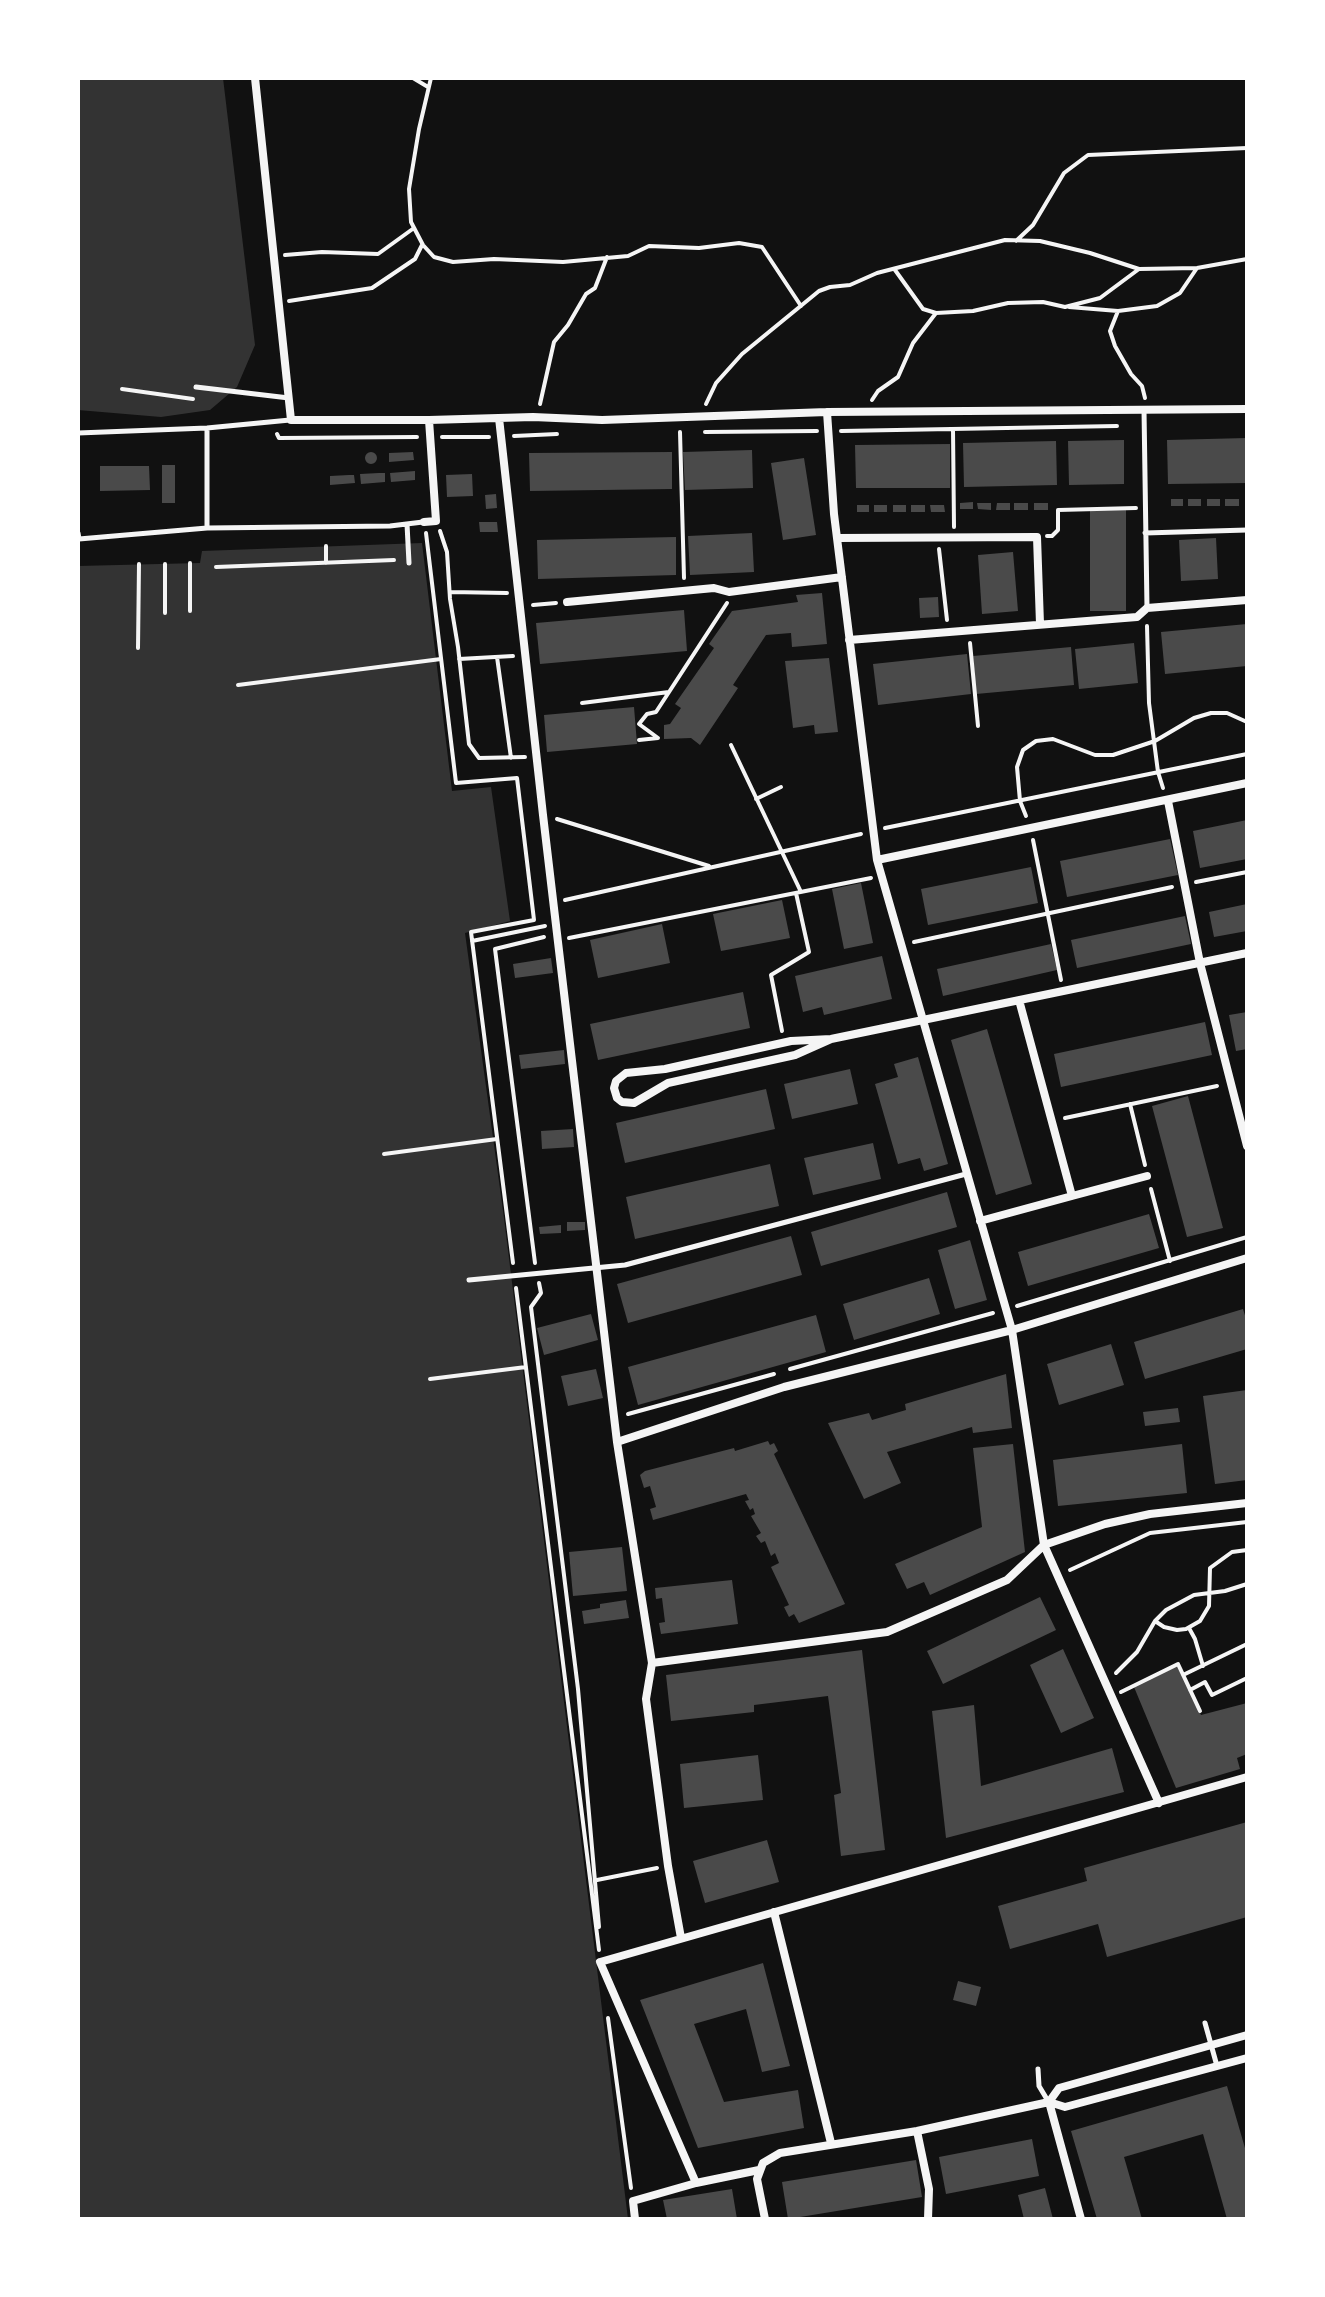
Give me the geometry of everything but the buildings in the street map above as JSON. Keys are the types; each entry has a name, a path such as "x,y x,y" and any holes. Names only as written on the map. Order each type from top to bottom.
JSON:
{"street":[{"path":"255,78 291,420 539,417 602,420 827,412 1247,409"},
{"path":"827,412 837,538 877,860 1012,1330 1044,1545 1159,1803"},
{"path":"499,418 614,1418 652,1663 646,1699 668,1866 681,1938"},
{"path":"424,522 436,521 429,420"},
{"path":"837,538 1037,537 1040,624"},
{"path":"567,602 714,588 729,592 842,577"},
{"path":"849,640 1137,617 1147,608 1247,600"},
{"path":"877,860 1247,783"},
{"path":"1168,801 1200,963 1247,1146"},
{"path":"831,1039 795,1055 668,1083 634,1103 622,1102 614,1088 616,1081 626,1073 665,1069 784,1043 831,1039 1247,953"},
{"path":"1019,1000 1072,1196"},
{"path":"980,1221 1147,1176"},
{"path":"617,1442 784,1387 1012,1330 1247,1258"},
{"path":"652,1663 887,1632 1007,1580 1044,1545 1105,1524 1150,1514 1247,1503"},
{"path":"696,2183 600,1962 1247,1777"},
{"path":"774,1912 831,2143"},
{"path":"1049,2102 1059,2088 1247,2035"},
{"path":"765,2219 757,2189 759,2170 763,2163 780,2153 917,2131 1049,2102 1065,2107 1247,2058"},
{"path":"1049,2102 1081,2219"},
{"path":"917,2131 929,2189 928,2219"},
{"path":"635,2219 633,2201 696,2183 759,2170"}],"lane":[{"path":"196,387 289,398"},
{"path":"1144,410 1147,608"},
{"path":"78,433 207,428 291,420"},
{"path":"207,428 207,528"},
{"path":"78,533 79,539 207,528 424,522"},
{"path":"407,524 409,563"},
{"path":"1145,533 1247,530"},
{"path":"469,1280 625,1265 966,1174"},
{"path":"1205,2023 1217,2066"},
{"path":"1038,2069 1039,2086 1049,2102"}],"path":[{"path":"413,78 428,87"},
{"path":"431,78 409,189 411,222 423,245 434,257 453,262 494,259 563,262 628,256 649,246 699,248 739,243 762,247 801,306"},
{"path":"1016,241 1033,225 1064,173 1088,155 1247,148"},
{"path":"274,255 322,252 378,254 414,228"},
{"path":"680,432 699,418 716,383 742,354 819,291 830,287 850,285 877,273 981,246 1016,241 1040,241 1139,269 1197,268 1247,259"},
{"path":"279,302 372,288 415,259 423,245"},
{"path":"539,417 540,393 554,342 586,294 595,288 607,257"},
{"path":"895,270 923,309 936,313 973,311 1008,303 1043,302 1118,311 1157,306 1180,293 1197,268"},
{"path":"1065,307 1100,298 1139,269"},
{"path":"1118,311 1110,331 1131,374 1142,386 1144,410"},
{"path":"863,412 878,391 898,377 913,343 936,313"},
{"path":"122,389 205,401"},
{"path":"291,420 276,435 279,438 501,437"},
{"path":"680,432 1143,425"},
{"path":"953,429 954,537"},
{"path":"680,432 684,591"},
{"path":"1037,537 1052,536 1058,530 1058,510 1145,508"},
{"path":"436,521 447,552 469,744 479,758 536,756"},
{"path":"424,522 456,783 517,778 534,920 471,932 600,1962"},
{"path":"938,537 948,630"},
{"path":"326,546 326,563"},
{"path":"216,567 394,560"},
{"path":"190,563 190,611"},
{"path":"138,648 139,564"},
{"path":"165,564 165,613"},
{"path":"450,592 518,593"},
{"path":"639,740 658,738 639,724 647,714 656,712 727,605 729,592"},
{"path":"520,606 567,602"},
{"path":"1147,608 1149,703 1158,772 1168,801"},
{"path":"968,629 978,726"},
{"path":"459,659 525,655"},
{"path":"497,657 511,758"},
{"path":"238,685 441,659"},
{"path":"582,703 669,692"},
{"path":"1063,991 1031,830 1020,801 1017,767 1023,750 1036,741 1053,739 1095,755 1113,755 1155,741 1194,718 1211,713 1227,713 1247,722"},
{"path":"731,745 798,893 809,952 771,975 784,1043"},
{"path":"553,902 872,831 1247,754"},
{"path":"756,799 781,787"},
{"path":"543,815 712,867"},
{"path":"900,945 1247,872"},
{"path":"472,941 557,933 881,876"},
{"path":"533,1243 495,949 557,933"},
{"path":"1052,1121 1230,1083"},
{"path":"384,1154 497,1139"},
{"path":"614,1418 1006,1309 1247,1237"},
{"path":"532,1303 578,1689 597,1880 600,1962"},
{"path":"430,1379 526,1367"},
{"path":"1058,1576 1150,1533 1247,1522"},
{"path":"1155,1621 1171,1630 1189,1628 1207,1613 1210,1568 1232,1552 1247,1550"},
{"path":"1105,1682 1137,1652 1155,1621 1180,1601 1247,1584"},
{"path":"1189,1628 1203,1666"},
{"path":"1183,1675 1247,1644"},
{"path":"1111,1696 1178,1664 1200,1711"},
{"path":"1190,1690 1205,1682 1212,1695 1247,1678"},
{"path":"597,1880 668,1866"},
{"path":"606,2006 633,2201"}],"shaded area":[{"path":"78,78 223,78 255,345 237,387 210,410 161,417 78,410"},
{"path":"422,543 452,791 491,787 510,921 465,933 504,1218 628,2219 78,2219 78,566 200,563 202,551"}]}
